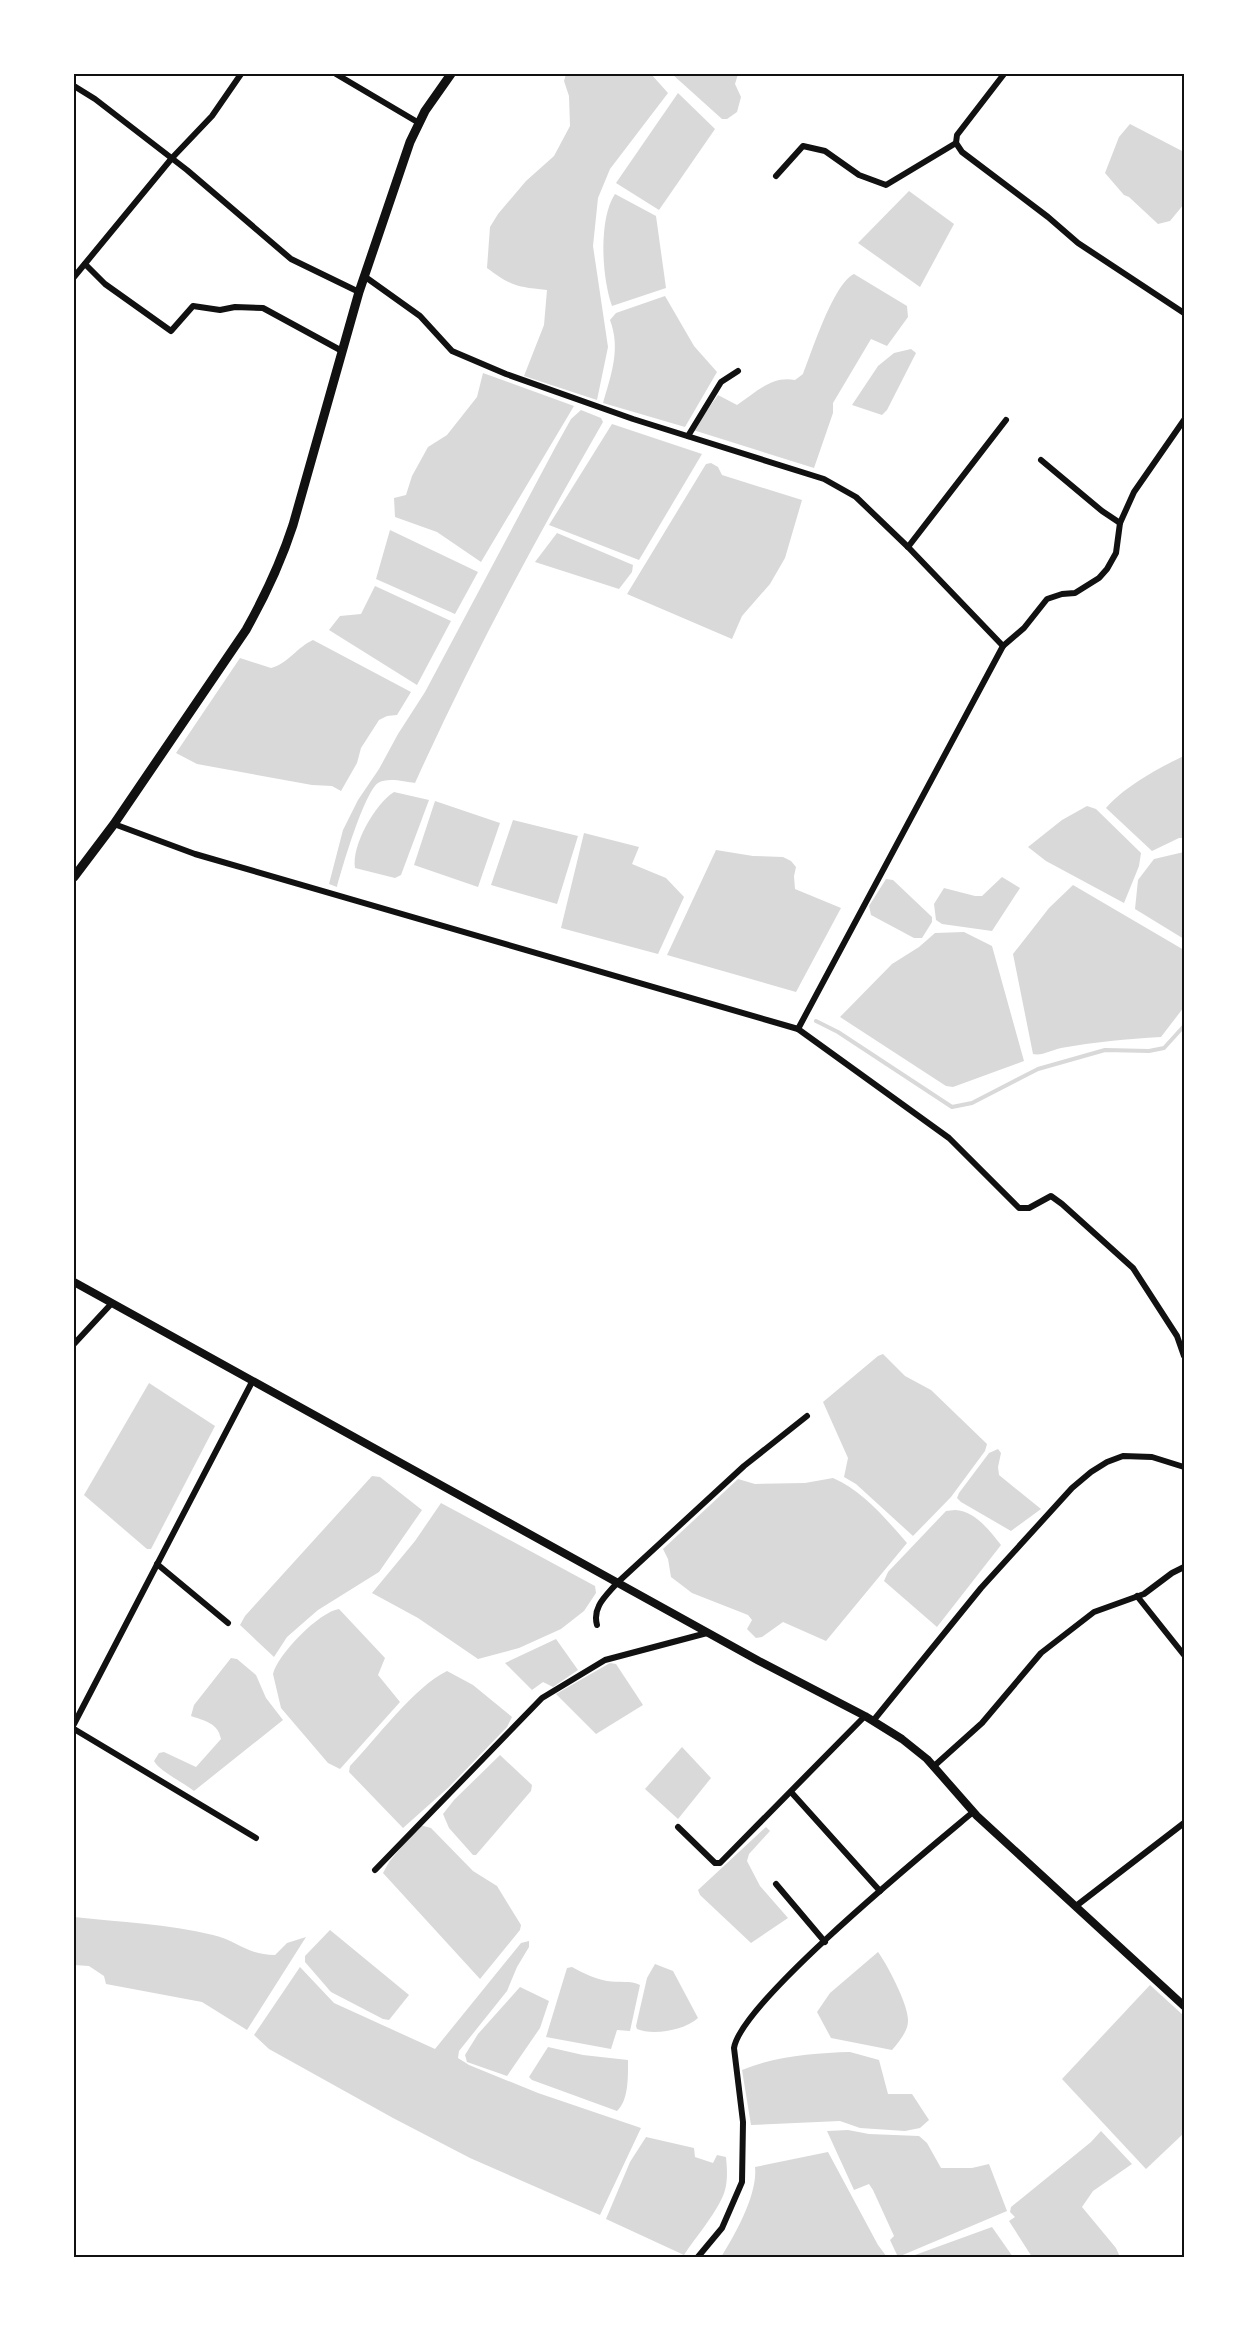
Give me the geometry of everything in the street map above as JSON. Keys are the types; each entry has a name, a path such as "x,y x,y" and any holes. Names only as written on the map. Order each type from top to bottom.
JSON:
{"main road":[{"path":"74,877 114,824 246,630 264,597 293,525 359,292 418,123 451,74"}],"street":[{"path":"74,277 172,158 212,116 242,74"},
{"path":"336,74 418,123"},
{"path":"1004,74 957,135 956,143 962,152 1048,217 1078,243 1185,313"},
{"path":"74,86 95,99 172,158 291,259 359,292"},
{"path":"776,176 803,146 825,151 859,175 886,185 956,143"},
{"path":"85,264 105,284 171,331 193,306 220,310 235,307 262,308 342,351"},
{"path":"364,276 420,316 452,351 507,374 688,436 824,479 856,497 908,547 1003,646"},
{"path":"688,436 721,382 738,370"},
{"path":"908,547 1005,420"},
{"path":"798,1029 1003,646 1024,628 1047,599 1075,593 1099,578 1116,553 1120,523 1134,492 1185,420"},
{"path":"1041,460 1102,511 1120,523"},
{"path":"114,824 195,854 798,1029 949,1138 1019,1208 1029,1208 1051,1196 1062,1204 1133,1268 1177,1336 1185,1356"},
{"path":"74,1282 708,1633 866,1716 902,1739 933,1767 973,1812 1185,2006"},
{"path":"74,1344 112,1303"},
{"path":"74,1724 252,1382"},
{"path":"597,1625 594,1617 598,1605 617,1583 744,1466 807,1416"},
{"path":"873,1721 981,1588 1072,1488 1091,1472 1123,1456 1152,1457 1185,1467"},
{"path":"157,1564 228,1623"},
{"path":"933,1767 982,1723 1041,1653 1094,1612 1137,1596 1185,1567"},
{"path":"1137,1596 1185,1656"},
{"path":"375,1869 542,1698 605,1660 708,1633"},
{"path":"678,1827 718,1864 866,1716"},
{"path":"74,1729 256,1838"},
{"path":"791,1792 880,1891"},
{"path":"697,2258 722,2228 742,2182 742,2122 735,2041 748,2021 774,1990 880,1891 973,1812"},
{"path":"1076,1906 1185,1823"},
{"path":"776,1884 825,1942"}],"shaded area":[{"path":"566,74 651,74 668,93 610,169 598,198 593,246 608,347 597,400 524,376 544,325 547,290 515,285 487,268 490,227 526,181 554,156 570,126 569,96 564,81"},
{"path":"672,74 738,74 735,84 741,97 737,112 727,119 722,119"},
{"path":"678,93 715,129 659,210 616,183"},
{"path":"1130,124 1184,152 1184,204 1170,221 1158,224 1124,195 1105,173 1119,137"},
{"path":"909,191 954,224 920,287 858,243"},
{"path":"615,194 656,216 666,288 612,306 606,281 603,249 606,218"},
{"path":"854,274 907,306 908,317 887,346 871,339 833,403 833,413 814,468 693,430 718,395 737,405 771,383 787,379 795,380 803,374 831,304 846,280"},
{"path":"665,296 694,346 717,372 685,427 603,403 615,352 610,320 616,313"},
{"path":"911,349 916,353 887,410 882,415 852,405 878,366 894,353"},
{"path":"483,373 574,406 481,562 437,532 395,517 394,498 406,495 412,476 428,447 447,435 477,397"},
{"path":"581,410 601,418 603,422 504,600 415,783 382,781 372,790 348,848 337,887 329,884 343,830 358,800 425,692 556,446 571,419"},
{"path":"612,424 702,454 639,560 549,525"},
{"path":"711,463 718,467 722,475 802,500 785,558 770,584 742,616 732,639 627,594 706,464"},
{"path":"390,530 478,572 455,614 376,579"},
{"path":"557,533 633,565 632,572 619,589 535,562"},
{"path":"375,586 451,621 417,685 329,630 340,616 361,614"},
{"path":"313,640 411,692 397,715 379,720 361,748 357,763 341,791 332,786 312,785 197,764 176,753 240,658 271,668"},
{"path":"1184,756 1184,838 1179,838 1152,851 1106,808 1132,785"},
{"path":"394,792 429,800 401,875 395,878 355,868 357,849 366,826 379,806"},
{"path":"435,801 500,823 478,887 414,865"},
{"path":"1087,806 1096,809 1141,853 1139,866 1124,903 1046,861 1028,847 1062,820"},
{"path":"513,820 578,836 557,904 491,885"},
{"path":"584,833 639,847 632,864 666,878 684,897 658,954 561,928"},
{"path":"716,850 753,856 783,857 796,867 795,889 841,908 796,992 667,955"},
{"path":"1184,852 1184,939 1135,909 1138,880 1154,859"},
{"path":"1002,877 1020,888 992,931 942,924 936,920 934,904 944,888 982,896"},
{"path":"886,879 893,880 932,917 932,922 922,938 914,938 871,915 869,906"},
{"path":"1073,885 1184,950 1184,1007 1161,1037 1086,1044 1033,1054 1013,954 1049,908"},
{"path":"964,932 992,946 1024,1061 953,1087 946,1086 840,1017 892,964 919,947 935,933"},
{"path":"883,1354 905,1376 931,1390 987,1444 985,1451 951,1497 913,1536 856,1484 844,1477 848,1458 823,1402"},
{"path":"149,1383 215,1426 151,1549 147,1549 84,1495"},
{"path":"998,1449 1001,1453 999,1475 1041,1509 1011,1531 957,1498 989,1453"},
{"path":"372,1476 380,1477 422,1510 379,1572 318,1610 287,1637 274,1657 240,1625 245,1616"},
{"path":"833,1478 864,1498 907,1543 826,1641 783,1622 762,1637 756,1638 747,1629 752,1620 748,1615 692,1593 671,1577 668,1559 663,1549 738,1479 755,1484 805,1483"},
{"path":"441,1503 595,1586 596,1593 584,1611 561,1629 519,1648 478,1659 418,1618 372,1593 415,1541"},
{"path":"955,1510 975,1518 1001,1545 937,1627 884,1581 888,1572 946,1511"},
{"path":"339,1609 385,1658 378,1675 400,1702 340,1769 328,1763 281,1708 273,1674 276,1666 300,1635 321,1618"},
{"path":"556,1639 578,1670 553,1687 543,1682 532,1690 505,1663"},
{"path":"231,1658 237,1659 256,1675 266,1698 283,1720 194,1791 166,1773 154,1761 159,1753 164,1752 196,1767 221,1739 214,1726 191,1716 194,1705"},
{"path":"610,1663 616,1664 643,1705 596,1734 556,1694"},
{"path":"447,1671 473,1685 512,1717 507,1727 449,1787 403,1828 349,1772 350,1766 409,1701"},
{"path":"682,1747 711,1778 678,1819 645,1789"},
{"path":"500,1755 532,1785 531,1791 476,1855 473,1855 449,1828 443,1814 454,1800"},
{"path":"420,1825 431,1828 473,1871 497,1886 521,1925 520,1930 480,1979 383,1873 389,1862"},
{"path":"766,1827 770,1831 749,1854 747,1861 760,1886 788,1918 751,1943 700,1895 698,1890"},
{"path":"74,1917 196,1931 221,1937 256,1953 275,1955 287,1943 306,1937 247,2030 202,2002 106,1984 104,1976 89,1966 74,1965"},
{"path":"330,1930 409,1995 389,2020 331,1992 305,1962 305,1956"},
{"path":"529,1941 529,1947 507,1991 459,2051 458,2058 469,2065 538,2093 641,2128 600,2215 470,2158 393,2118 269,2049 254,2035 300,1967 334,2003 435,2049 521,1943"},
{"path":"878,1952 897,1985 908,2021 900,2040 892,2050 831,2038 817,2012 830,1993"},
{"path":"655,1964 673,1971 698,2018 685,2026 669,2031 651,2032 637,2029 647,1978"},
{"path":"572,1967 603,1980 640,1985 630,2031 617,2030 611,2049 546,2037 567,1968"},
{"path":"1150,1985 1184,2016 1184,2133 1146,2169 1062,2079"},
{"path":"520,1987 549,2001 540,2028 507,2076 467,2062 465,2055 478,2034"},
{"path":"548,2047 583,2055 628,2060 626,2094 617,2111 532,2080 529,2077"},
{"path":"850,2052 879,2060 888,2094 912,2094 929,2120 920,2128 905,2131 860,2128 840,2121 751,2125 742,2070 781,2058"},
{"path":"848,2130 869,2134 919,2136 927,2143 941,2168 972,2168 989,2164 1007,2211 898,2257 890,2240 894,2236 873,2190 869,2184 854,2190 827,2131"},
{"path":"1101,2131 1132,2164 1093,2191 1082,2207 1116,2248 1120,2257 1032,2257 1009,2221 1015,2217 1010,2212 1011,2207 1091,2142"},
{"path":"646,2137 694,2148 695,2157 713,2163 717,2155 726,2157 727,2182 722,2198 684,2255 606,2219 630,2162"},
{"path":"828,2152 878,2245 887,2257 721,2257 739,2226 749,2202 755,2178 755,2167"},
{"path":"992,2227 1013,2257 912,2257 915,2255"}],"waterway":[{"path":"816,1021 838,1032 952,1107 972,1103 1038,1069 1105,1050 1149,1051 1164,1048 1184,1026"}]}
